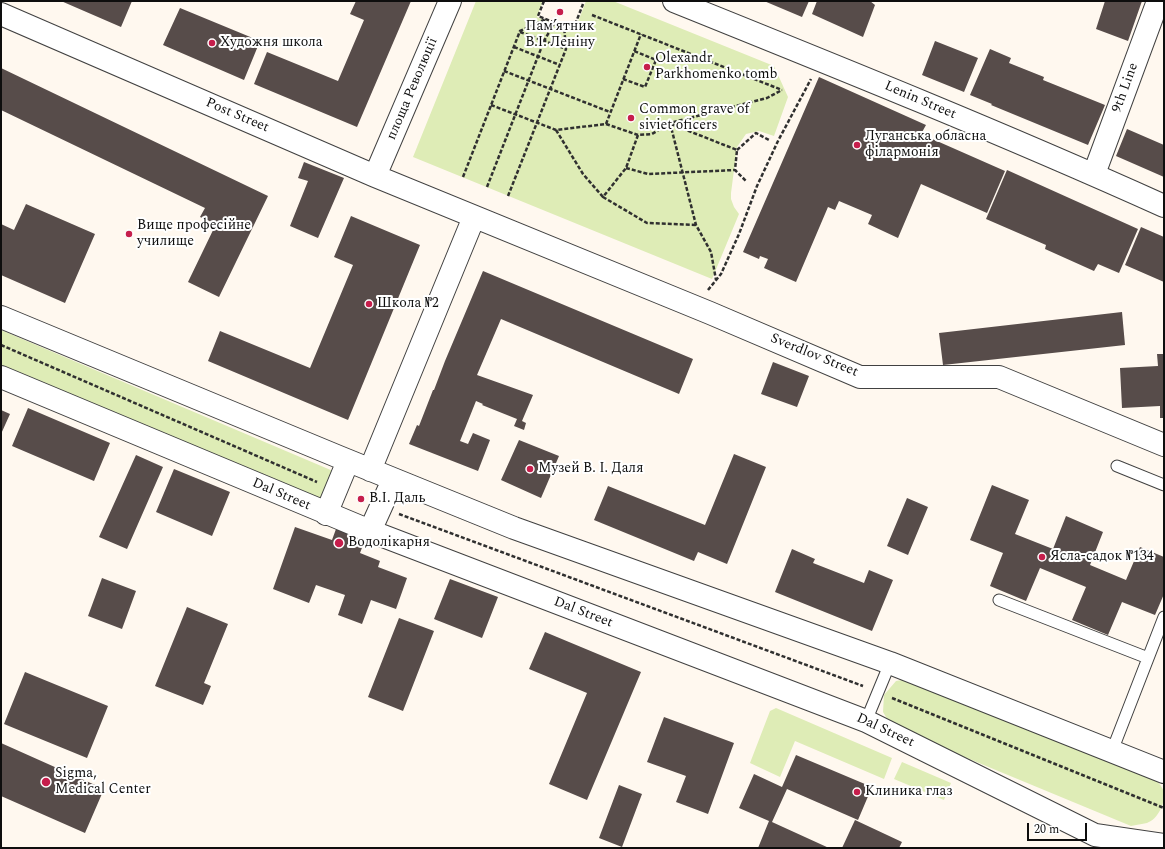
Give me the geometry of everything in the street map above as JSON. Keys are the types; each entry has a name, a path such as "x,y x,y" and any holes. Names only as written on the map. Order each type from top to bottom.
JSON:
{"street":[{"name":"площа Революції","path":"375,176 450,1"},
{"name":"Lenin Street","path":"674,1 819,59 1094,174 1164,206"},
{"name":"9th Line","path":"1094,174 1158,1"},
{"name":"Post Street","path":"1,14 375,176 474,217"},
{"name":"Sverdlov Street","path":"474,217 710,313 860,377 999,377 1164,445"},
{"path":"370,470 474,217"},
{"path":"1,316 392,480 514,528 890,663 1164,772"},
{"name":"Dal Street","path":"1,377 326,514 866,721 1095,835 1164,845"},
{"path":"326,514 348,461"},
{"path":"370,531 392,480"}],"lane":[{"path":"1117,466 1164,485"},
{"path":"999,600 1148,658"},
{"path":"1112,751 1164,617"},
{"path":"866,721 890,663"}],"path":[{"path":"544,1 538,16 573,30 583,4"},
{"path":"491,105 556,130 606,124 638,135 652,134 670,123 767,98 782,90 592,15"},
{"path":"462,177 520,31 546,20"},
{"path":"487,186 544,41 555,22"},
{"path":"508,196 566,49 564,26"},
{"path":"520,31 566,49"},
{"path":"606,124 641,34"},
{"path":"514,47 560,65"},
{"path":"623,79 645,88 648,81 656,60 634,51"},
{"path":"721,274 739,234 760,179 778,141 810,81 819,59"},
{"path":"504,71 610,112"},
{"path":"670,123 737,150"},
{"path":"670,123 696,225 711,252 716,280"},
{"path":"556,130 583,174 603,197 647,223 696,225"},
{"path":"735,170 737,150 756,134 769,140"},
{"path":"603,197 626,168 638,135"},
{"path":"626,168 648,174 735,170 746,181"},
{"path":"1,345 336,490"},
{"path":"380,507 878,692 1164,808"}],"green space":[{"path":"476,1 543,1 537,17 574,32 586,1 613,1 774,66 788,97 774,136 759,131 746,134 737,147 731,199 739,214 712,279 413,157"},
{"path":"1,330 333,471 320,500 1,365"},
{"path":"913,678 1153,776 1164,792 1160,810 1151,821 1131,826 892,727 883,712 884,695 896,681"},
{"path":"776,708 892,758 884,779 795,741 780,777 750,763 770,711"},
{"path":"902,762 951,783 944,800 894,779"}],"building":[{"path":"61,1 132,1 121,27"},
{"path":"356,1 411,1 357,127 254,84 267,52 338,81 364,20 350,14"},
{"path":"764,1 809,1 802,17"},
{"path":"817,1 870,1 875,5 863,37 812,14"},
{"path":"1105,1 1142,1 1128,41 1096,29"},
{"name":"Художня школа","path":"180,8 260,41 244,80 163,45"},
{"path":"935,41 978,58 964,92 922,75"},
{"path":"990,49 1011,58 1009,63 1044,77 1043,80 1105,105 1088,145 970,95"},
{"path":"1,68 268,196 219,297 188,282 216,224 200,217 205,208 1,110"},
{"path":"819,77 926,125 921,134 1005,171 987,213 921,184 898,238 868,224 872,215 839,201 835,210 828,207 796,282 764,268 768,259 760,256 759,259 743,252"},
{"path":"1127,129 1164,145 1164,177 1116,156"},
{"path":"304,162 344,178 318,238 290,226 308,181 298,178"},
{"path":"1007,170 1138,229 1119,273 1098,264 1094,271 1045,249 1046,245 986,219"},
{"path":"26,204 95,234 65,303 1,275 1,224 14,230"},
{"path":"351,216 420,245 348,420 208,361 220,331 310,368 353,265 334,257"},
{"path":"1141,227 1164,237 1164,282 1125,265"},
{"path":"483,271 693,359 679,394 501,319 477,375 533,395 522,421 526,423 524,430 514,426 517,419 482,405 483,404 476,401 460,441 468,444 473,433 490,440 478,471 409,444 417,425 419,426"},
{"path":"1122,312 1125,345 943,365 939,333"},
{"path":"1157,354 1164,354 1164,418 1160,418 1160,406 1122,408 1120,368 1158,366"},
{"path":"773,362 809,376 797,407 761,394"},
{"path":"28,408 110,443 94,481 12,446"},
{"path":"1,410 10,414 1,434"},
{"path":"519,440 559,456 541,498 501,480"},
{"path":"734,454 766,467 727,564 698,552 694,561 594,520 608,486 705,525"},
{"path":"136,455 163,467 127,549 99,537"},
{"path":"174,469 230,492 212,536 156,512"},
{"path":"992,485 1029,500 1015,534 1053,549 1066,516 1103,532 1090,565 1126,580 1140,547 1164,557 1164,594 1155,615 1122,602 1108,635 1072,620 1086,587 1040,568 1026,601 990,586 1003,553 970,540"},
{"path":"907,498 928,507 908,555 887,546"},
{"path":"295,527 332,540 336,529 365,540 360,553 380,561 378,567 407,578 396,609 371,600 362,624 338,615 345,595 316,585 309,603 273,589"},
{"path":"792,549 815,559 813,563 864,583 869,570 893,580 872,631 775,592"},
{"path":"102,578 136,591 122,629 88,616"},
{"path":"450,579 498,597 482,638 434,619"},
{"path":"187,607 228,624 204,683 211,686 203,705 155,686"},
{"path":"399,618 434,631 403,711 368,697"},
{"path":"545,632 641,672 587,800 549,784 587,693 529,669"},
{"path":"25,672 108,706 87,758 4,724"},
{"path":"664,717 734,743 708,814 676,802 686,776 647,762"},
{"path":"1,743 104,789 85,833 1,796"},
{"path":"796,755 872,787 858,820 787,789 772,822 829,848 758,848 769,821 739,808 754,774 782,787"},
{"path":"619,785 642,794 622,847 599,838"},
{"path":"855,820 902,842 899,848 842,848"}],"place":[{"name":"Пам’ятник В.І. Леніну","path":"560,12"},
{"name":"Художня школа","path":"212,43"},
{"name":"Olexandr Parkhomenko tomb","path":"647,67"},
{"name":"Common grave of siviet oficers","path":"631,118"},
{"name":"Луганська обласна філармонія","path":"857,145"},
{"name":"Вище професійне училище","path":"129,234"},
{"name":"Школа №2","path":"369,304"},
{"name":"Музей В. І. Даля","path":"530,469"},
{"name":"В.І. Даль","path":"361,499"},
{"name":"Водолікарня","path":"339,543"},
{"name":"Ясла-садок №134","path":"1042,557"},
{"name":"Sigma, Medical Center","path":"46,782"},
{"name":"Клиника глаз","path":"857,792"}]}
